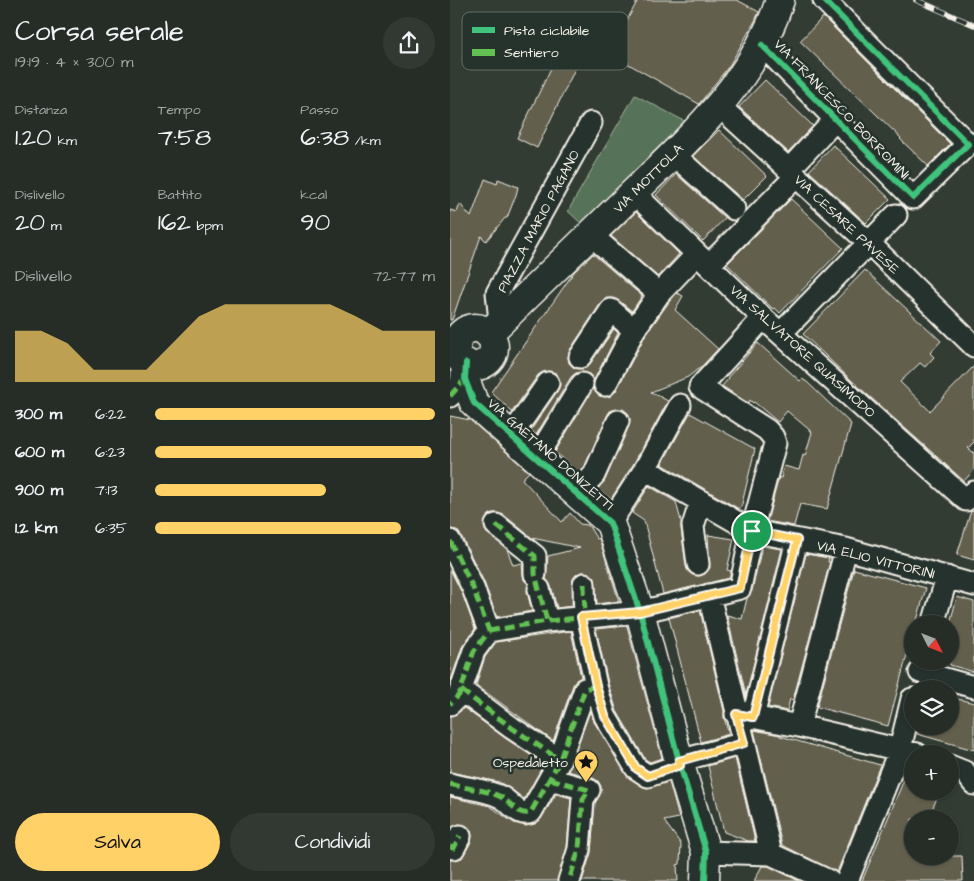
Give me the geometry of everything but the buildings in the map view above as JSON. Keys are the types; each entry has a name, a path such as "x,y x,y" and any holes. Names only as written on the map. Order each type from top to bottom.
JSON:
{"street":[{"name":"VIA MOTTOLA","path":"494,327 634,193 734,88 762,45 780,0"},
{"name":"VIA FRANCESCO BORROMINI","path":"762,45 913,198 968,144 824,0"},
{"name":"VIA CESARE PAVESE","path":"718,105 796,169 974,346"},
{"name":"VIA FRANCESCO BORROMINI","path":"605,385 634,330 659,294 703,260 796,169 836,120"},
{"name":"PIAZZA MARIO PAGANO","path":"494,327 497,293 591,124"},
{"path":"673,154 734,209"},
{"name":"VIA SALVATORE QUASIMODO","path":"634,193 763,318 782,333 966,500 974,492"},
{"path":"782,333 896,215"},
{"path":"591,234 659,294"},
{"path":"580,357 610,310 634,330"},
{"path":"560,760 512,728 456,697 474,651 489,631 547,621 640,612 740,588 752,531 775,443 767,430 700,387 763,318"},
{"path":"458,363 463,332 473,328 494,327"},
{"name":"VIA GAETANO DONIZETTI","path":"458,363 474,403 610,523 640,612 706,852 705,881"},
{"path":"511,436 548,382"},
{"path":"535,456 544,446 582,384"},
{"path":"610,523 645,469 680,406"},
{"path":"576,493 594,475 618,422"},
{"name":"VIA ELIO VITTORINI","path":"645,469 752,531 846,549 974,585"},
{"path":"698,564 693,526 701,502"},
{"path":"496,526 535,556 537,582 547,621"},
{"path":"450,540 473,588 489,631"},
{"path":"771,854 744,743 745,715 797,540"},
{"path":"799,726 846,549"},
{"path":"936,615 947,577"},
{"path":"584,584 583,617 596,686 605,716 636,768 648,776 680,763 744,743"},
{"path":"709,595 745,715"},
{"path":"919,674 974,687"},
{"path":"450,784 489,792 503,797 521,813 527,814 531,812 560,760 585,689 596,686"},
{"path":"745,715 904,750"},
{"path":"847,881 904,760"},
{"path":"959,770 965,772 974,783 974,788"},
{"path":"550,779 589,790 583,799 579,849 569,881"},
{"path":"706,852 771,854 829,881"}],"green space":[{"path":"635,95 690,124 587,229 568,211"}],"railway":[{"path":"916,0 974,25"}],"marked path":[{"path":"450,396 465,379"},
{"path":"496,525 535,556 535,574 547,621"},
{"path":"450,541 473,588 489,631 474,651 459,695 450,704"},
{"path":"584,584 585,617"},
{"path":"489,631 547,621 640,612"},
{"path":"581,617 596,686 605,716 636,768 648,776 680,765"},
{"path":"450,784 495,794 505,799 519,811 523,813 531,812 559,762 585,689 596,686"},
{"path":"461,690 512,728 560,760"},
{"path":"679,761 744,743"},
{"path":"550,779 589,790 583,799 579,849 569,881"},
{"path":"450,847 454,848 460,836"}],"cycle path":[{"path":"762,45 913,198 968,144 824,0"},
{"path":"466,363 465,379 474,403 610,523 640,612 680,765 706,852 705,881"}],"place":[{"name":"Ospedaletto","path":"586,783"}],"route":[{"path":"752,531 797,540 753,717 736,714 744,743 679,761 680,765 648,776 636,768 605,716 596,686 581,617 640,612 740,588 752,531"}]}
